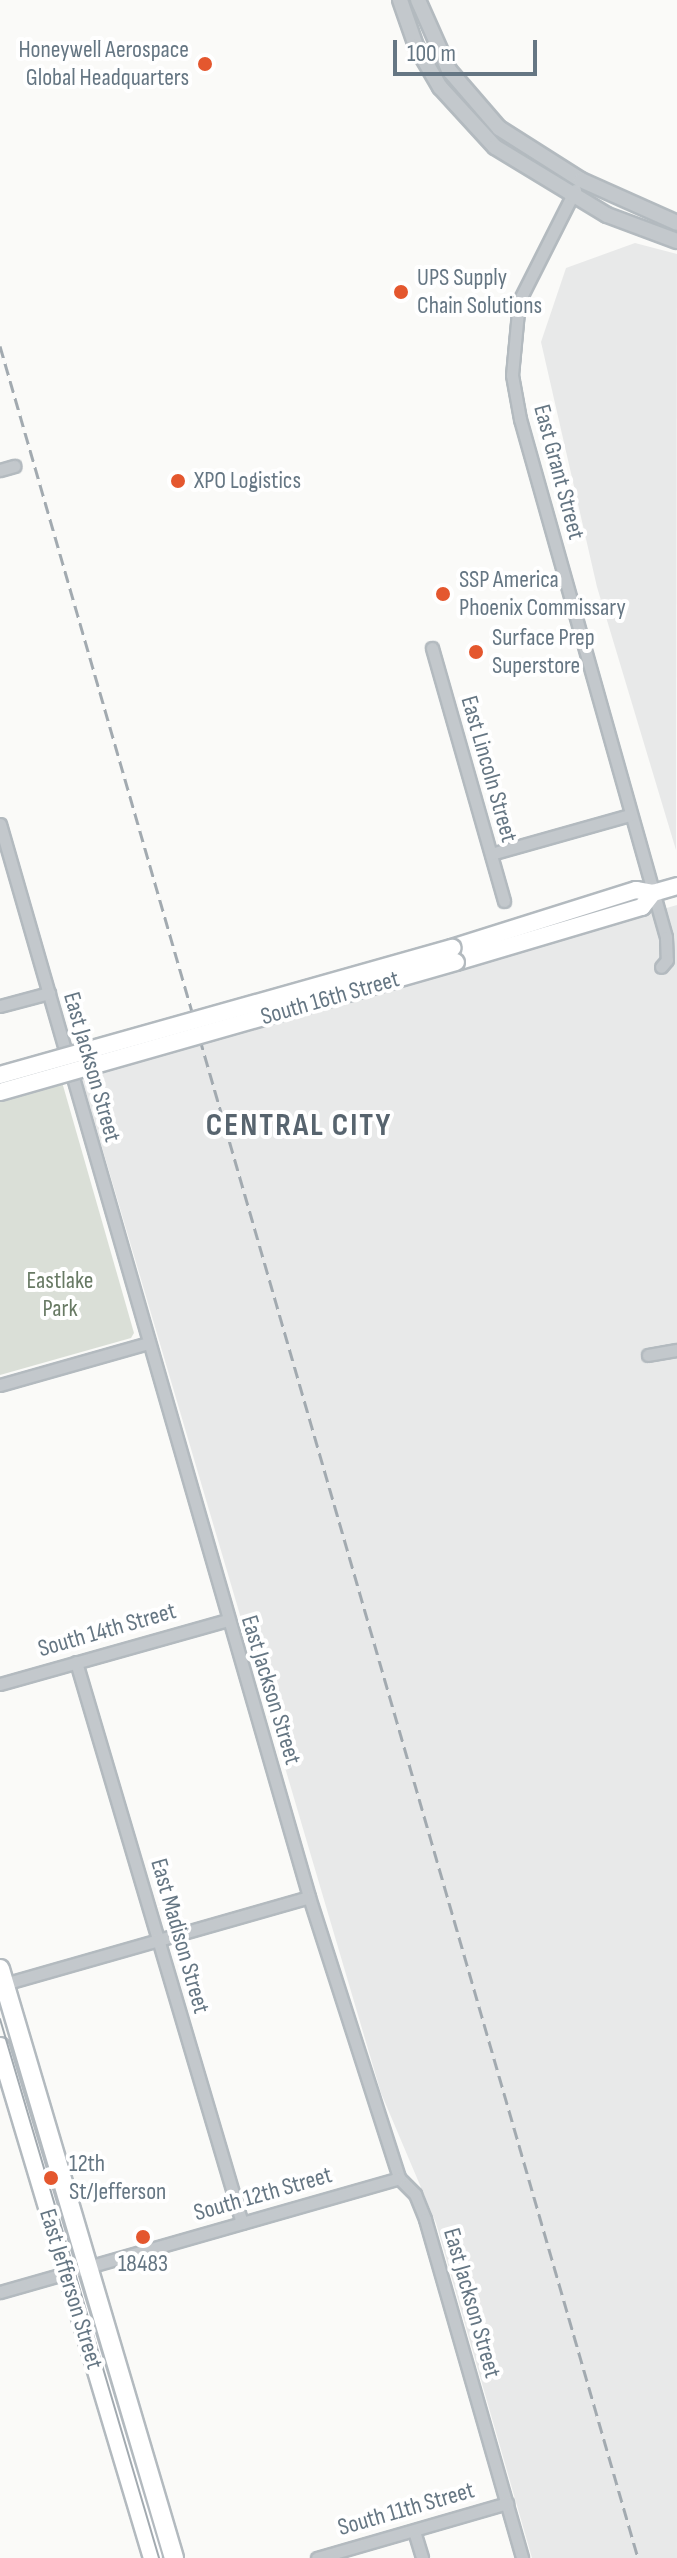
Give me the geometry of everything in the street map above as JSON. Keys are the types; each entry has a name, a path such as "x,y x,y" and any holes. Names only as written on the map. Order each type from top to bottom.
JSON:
{"main road":[{"name":"South 16th Street","path":"0,1075 642,907 653,893 677,886"},
{"name":"South 16th Street","path":"0,1092 454,955"},
{"name":"East Jefferson Street","path":"2,1976 174,2558"},
{"name":"East Jefferson Street","path":"0,2047 153,2558"},
{"name":"East Jefferson Street","path":"136,2431 144,2529"}],"street":[{"path":"400,0 424,61 458,111 501,152 625,224 677,241"},
{"path":"418,0 449,70 507,135"},
{"path":"458,111 507,135 581,180 677,223"},
{"name":"East Grant Street","path":"581,180 519,301 512,375 520,419 668,947 661,967"},
{"path":"0,470 14,466"},
{"name":"East Lincoln Street","path":"432,648 504,901"},
{"path":"491,854 630,815"},
{"name":"East Jackson Street","path":"0,824 309,1897 399,2178 415,2194 425,2219 522,2558"},
{"path":"0,1006 49,993"},
{"path":"0,1385 148,1343"},
{"path":"648,1355 677,1350"},
{"name":"South 14th Street","path":"0,1684 227,1620"},
{"name":"East Madison Street","path":"76,1662 242,2223"},
{"path":"2,1976 158,1940 309,1897"},
{"name":"South 12th Street","path":"0,2292 399,2178"},
{"name":"South 11th Street","path":"317,2558 507,2503"},
{"path":"414,2531 422,2558"}],"shaded area":[{"path":"635,243 677,254 676,850 597,587 541,342 566,268"},
{"path":"677,905 677,2558 532,2558 436,2223 381,2093 81,1076"}],"green space":[{"name":"Eastlake Park","path":"62,1082 134,1333 131,1338 0,1375 0,1099"}],"tram line":[{"path":"0,2019 159,2558"}],"railway":[{"path":"0,346 638,2558"}],"place":[{"name":"Honeywell Aerospace Global Headquarters","path":"205,64"},
{"name":"UPS Supply Chain Solutions","path":"401,292"},
{"name":"XPO Logistics","path":"178,481"},
{"name":"SSP America Phoenix Commissary","path":"443,594"},
{"name":"Surface Prep Superstore","path":"476,652"},
{"name":"12th St/Jefferson","path":"51,2178"},
{"name":"18483","path":"143,2237"}],"district":[{"name":"CENTRAL CITY","path":"299,1126"}]}
